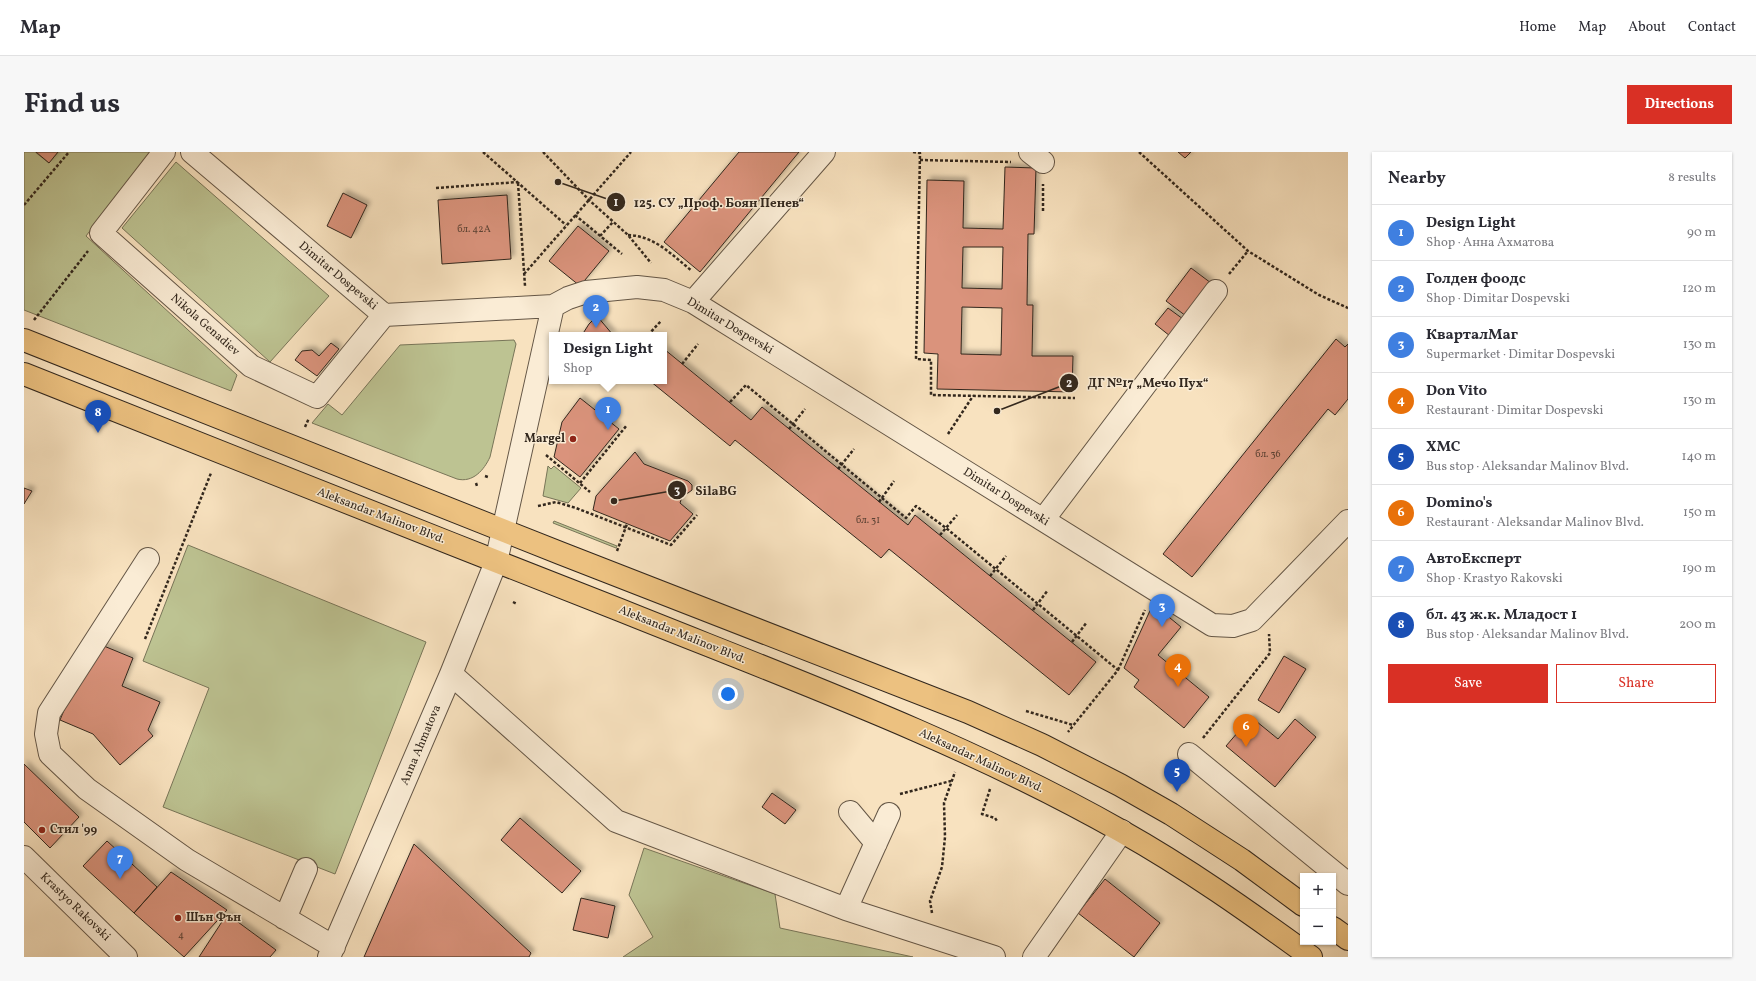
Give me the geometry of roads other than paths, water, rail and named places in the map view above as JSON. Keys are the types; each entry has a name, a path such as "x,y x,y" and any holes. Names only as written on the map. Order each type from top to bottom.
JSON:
{"main road":[{"path":"29,331 504,531 968,712 1042,745 1120,785 1171,814 1242,860 1300,903"},
{"name":"Aleksandar Malinov Blvd.","path":"24,374 819,690 950,746 1033,785 1122,831 1234,901 1311,957"},
{"path":"1336,930 1348,939"}],"street":[{"name":"Nikola Genadiev","path":"164,152 101,233 251,366 317,397 384,315"},
{"name":"Dimitar Dospevski","path":"192,152 384,315 553,306 568,298 586,292 637,286 664,290 694,302 1212,625 1233,626 1252,620 1348,521"},
{"path":"694,302 824,152"},
{"path":"1043,520 1216,291"},
{"name":"Anna Ahmatova","path":"332,952 451,674 496,562 553,306"},
{"path":"148,559 50,713 46,734 50,754 87,789 187,860 284,918 332,952"},
{"path":"451,674 616,821 846,909 994,957"},
{"path":"1189,754 1348,884"},
{"path":"850,812 876,843"},
{"path":"846,909 889,814"},
{"path":"1034,957 1122,831"},
{"name":"Krastyo Rakovski","path":"24,857 126,957"},
{"path":"284,918 306,869"}],"place":[{"name":"125. СУ „Проф. Боян Пенев“","path":"558,182"},
{"name":"Голден фоодс","path":"596,328"},
{"name":"ДГ №17 „Мечо Пух“","path":"997,411"},
{"name":"Design Light","path":"608,430"},
{"name":"бл. 43 ж.к. Младост 1","path":"98,433"},
{"name":"Margel","path":"573,439"},
{"name":"SilaBG","path":"614,501"},
{"name":"КварталМаг","path":"1162,627"},
{"name":"Don Vito","path":"1178,687"},
{"name":"Domino's","path":"1246,747"},
{"name":"ХМС","path":"1177,792"},
{"name":"Стил '99","path":"42,830"},
{"name":"АвтоЕксперт","path":"120,879"},
{"name":"Шън Фън","path":"178,918"}]}
